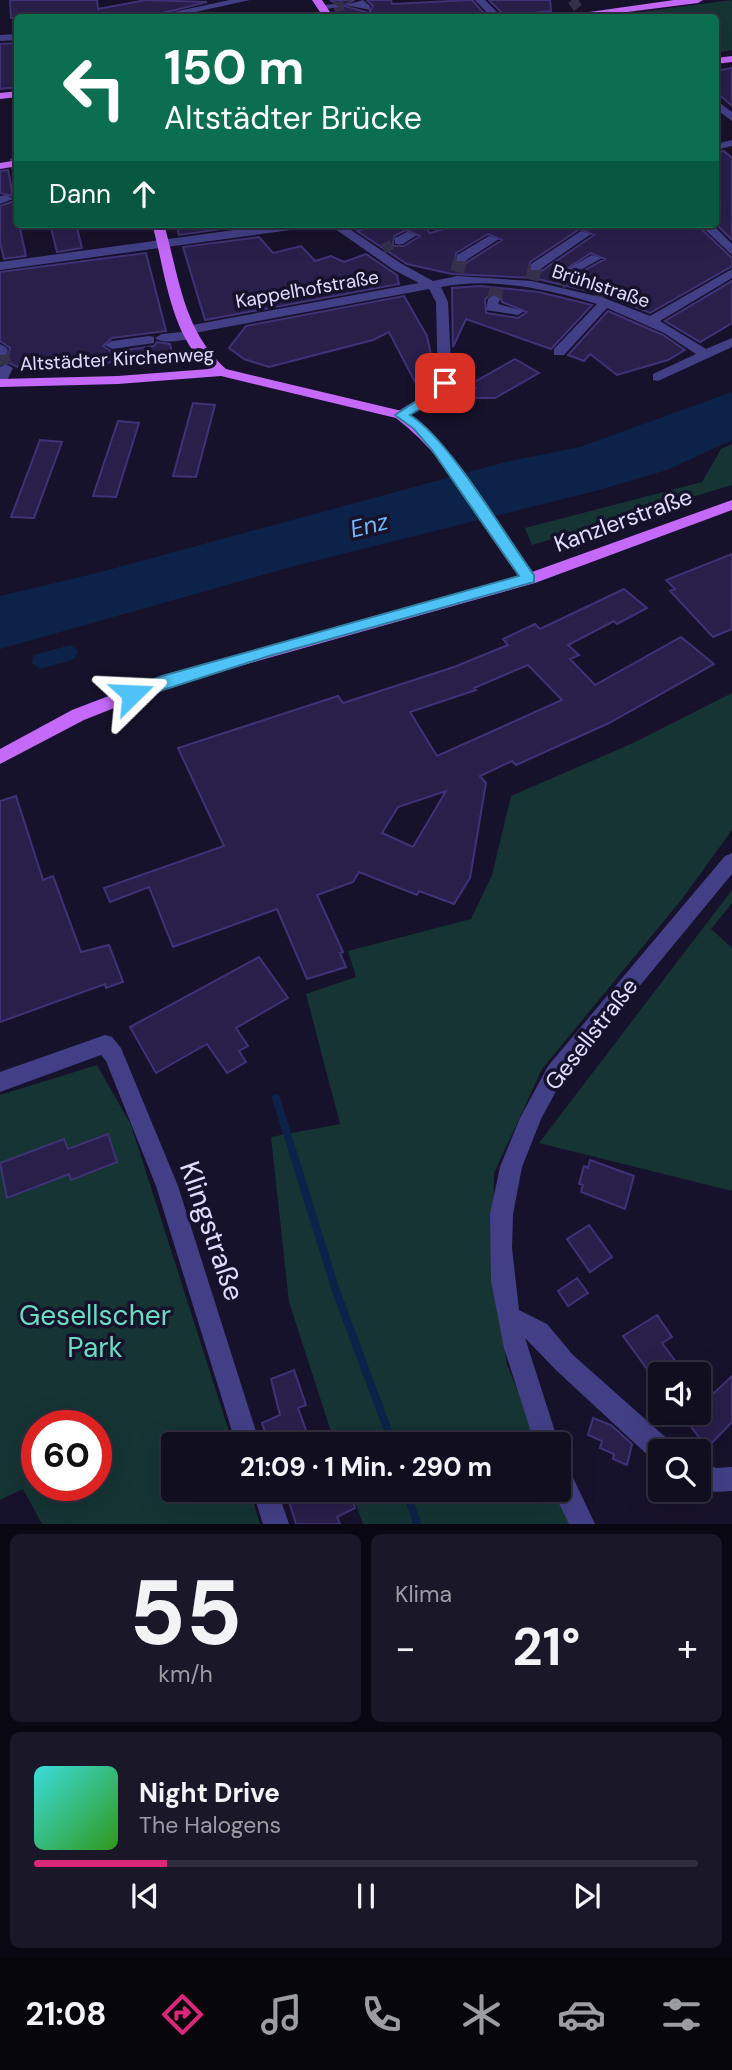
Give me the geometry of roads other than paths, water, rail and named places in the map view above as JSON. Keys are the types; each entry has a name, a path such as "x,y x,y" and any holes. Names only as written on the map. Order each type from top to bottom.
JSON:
{"main road":[{"path":"571,14 698,0"},
{"path":"159,228 188,333 205,359 221,372"},
{"name":"Altstädter Kirchenweg","path":"2,378 118,380 221,372 401,415 419,426 438,448 528,579"},
{"name":"Kanzlerstraße","path":"0,757 78,715 167,680 528,579 732,505"}],"street":[{"path":"171,14 245,0"},
{"path":"480,0 494,14"},
{"path":"351,5 363,3 367,8"},
{"path":"323,9 334,7"},
{"path":"719,106 732,118"},
{"path":"0,266 51,261 259,228"},
{"path":"341,228 434,286 442,302 445,383 439,392 401,415"},
{"path":"709,228 732,251"},
{"path":"533,277 585,234"},
{"path":"461,258 493,239"},
{"path":"571,270 596,258"},
{"path":"650,321 732,273"},
{"name":"Brühlstraße","path":"434,286 457,276 496,289 533,277 650,321 705,355"},
{"name":"Kappelhofstraße","path":"112,345 434,286"},
{"path":"496,289 491,307 518,311"},
{"path":"559,352 597,300"},
{"path":"658,377 732,342"},
{"name":"Gesellstraße","path":"543,1432 523,1377 508,1317 502,1219 506,1183 536,1107 555,1073 732,861"},
{"name":"Klingstraße","path":"0,1082 104,1044 114,1055 167,1186 244,1432"},
{"path":"508,1317 539,1332 565,1363 649,1439"},
{"path":"711,1477 732,1479"},
{"path":"571,1501 582,1524"},
{"path":"268,1502 276,1524"}],"water":[{"name":"Enz","path":"732,392 732,440 667,470 599,490 298,565 0,649 0,596 97,573 506,462 580,447"},
{"path":"70,645 78,650 75,659 40,669 32,663 34,655"}],"waterway":[{"path":"276,1098 336,1291 389,1432"},
{"path":"410,1502 417,1524"}],"tunnel":[{"path":"572,0 579,9"},
{"path":"334,7 351,5"},
{"path":"383,249 399,241"},
{"path":"457,272 461,258"},
{"path":"532,280 535,267"},
{"path":"559,284 571,270"},
{"path":"596,297 612,283"},
{"path":"494,299 497,288"},
{"path":"1,351 6,368"}],"park label":[{"name":"Gesellscher Park","path":"95,1331"}]}
